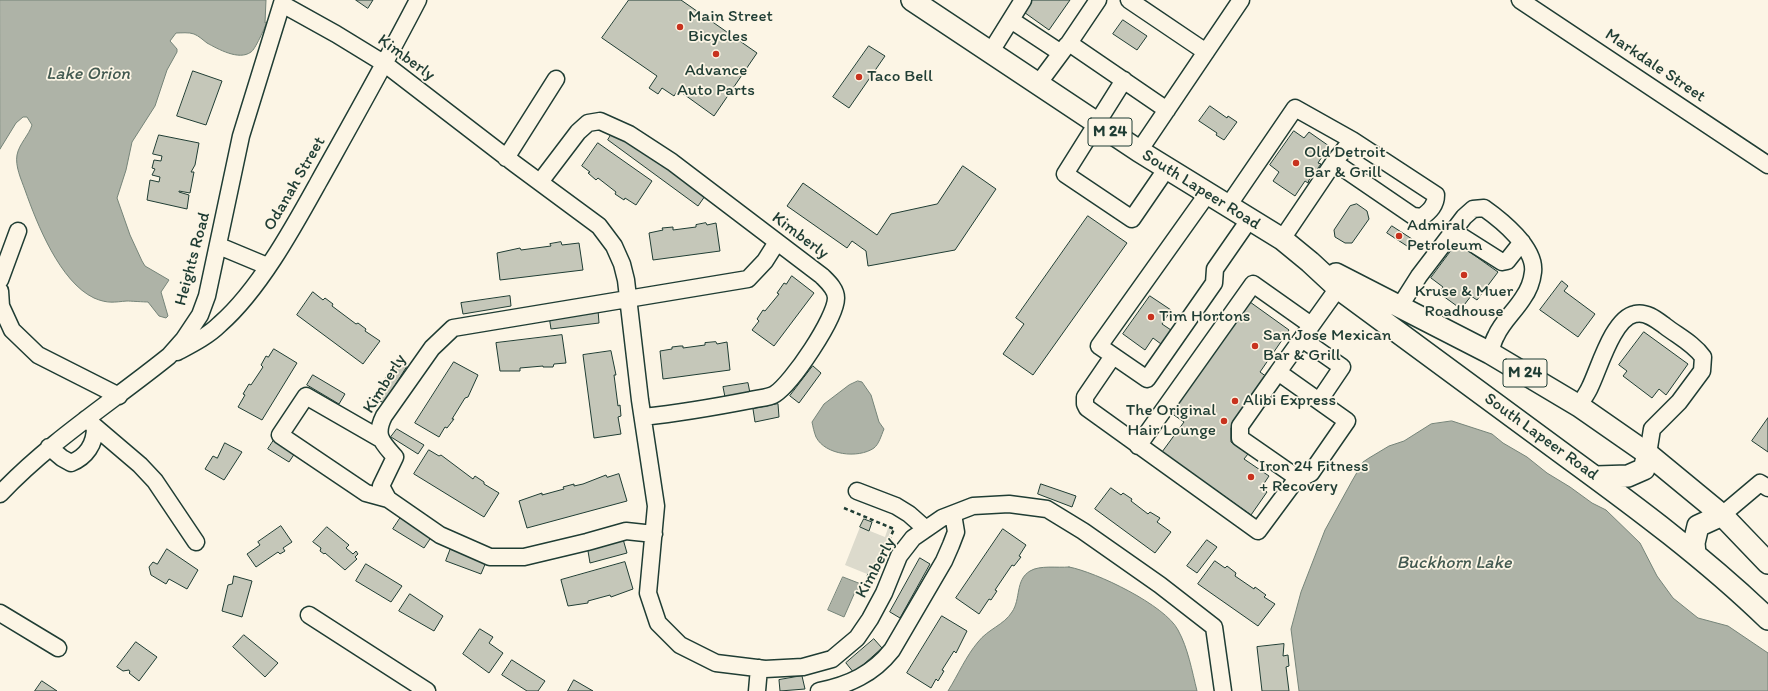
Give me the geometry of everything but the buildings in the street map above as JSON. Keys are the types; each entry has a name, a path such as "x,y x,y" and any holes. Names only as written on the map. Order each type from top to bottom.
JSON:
{"main road":[{"name":"South Lapeer Road","path":"912,0 1139,151 1282,240 1310,262 1338,288 1596,477 1695,554 1730,583 1768,619"},
{"name":"South Lapeer Road","path":"1310,262 1400,306 1490,353 1579,406 1648,454 1722,515 1768,563"},
{"path":"1596,477 1628,476 1644,469 1648,454"},
{"path":"1695,554 1694,543 1698,526 1722,515"}],"street":[{"name":"Odanah Street","path":"168,356 198,340 220,324 249,293 301,214 385,64 418,0"},
{"path":"990,53 1023,0"},
{"path":"1038,84 1098,0"},
{"path":"1129,0 1206,52"},
{"path":"1139,151 1241,0"},
{"name":"Markdale Street","path":"1520,0 1768,165"},
{"name":"Kimberly","path":"283,2 385,64 506,158 599,226 614,246 622,264 628,299 643,417 654,484 656,506 648,593 658,622 680,645 716,663 759,668 803,667 832,659 857,638 870,619 884,593 899,556 913,538 942,518 974,506 1009,504 1047,509 1083,530 1160,585 1214,627 1223,691"},
{"name":"Heights Road","path":"0,494 49,447 91,423 118,396 168,356 184,339 200,315 219,246 248,109 283,2"},
{"path":"1011,20 1124,80 1166,110"},
{"path":"506,158 556,79"},
{"path":"1124,80 1065,174 1132,219 1166,168"},
{"path":"1228,206 1295,108 1352,140 1436,195 1434,206 1422,217 1413,216 1334,162"},
{"name":"Kimberly","path":"540,182 578,132 588,123 600,121 629,134 672,162 822,276 832,287 836,298 834,312 818,340 796,372 774,395 684,412 643,417"},
{"path":"1282,240 1334,162 1352,140"},
{"path":"1208,193 1099,346 1148,379 1214,283 1215,269 1250,220"},
{"path":"1400,306 1419,276 1464,217 1473,209 1484,208 1501,220 1522,242 1530,258 1534,271 1530,285 1523,298 1496,335 1490,353"},
{"path":"0,280 18,231"},
{"path":"1453,231 1502,262 1507,261 1522,242"},
{"path":"628,299 748,279 765,261 777,242"},
{"path":"219,246 267,266"},
{"path":"1138,446 1253,284 1311,325"},
{"path":"1299,479 1240,438 1240,426 1338,288"},
{"path":"0,291 1,306 12,330 38,355 118,396"},
{"name":"Kimberly","path":"388,499 381,486 395,457 379,438 379,425 432,348 453,328 628,299"},
{"path":"1579,406 1590,387 1601,358 1612,337 1624,320 1629,315 1636,313 1653,318 1690,345 1703,357 1702,371 1679,402 1652,428 1648,454"},
{"path":"1302,339 1342,367 1319,401"},
{"path":"1113,356 1084,400 1087,408 1258,531 1295,481 1311,473 1347,421 1278,372"},
{"path":"379,438 306,396 280,435 366,493 388,499 440,534 490,557 524,557 626,531 654,534"},
{"path":"49,447 71,463 81,459 91,446 95,435 91,423"},
{"path":"91,423 140,465 155,481 196,542"},
{"path":"1722,515 1760,483 1768,488"},
{"path":"857,491 896,506 909,514 926,529"},
{"path":"819,691 847,684 866,675 884,660 892,650 952,545 956,532 953,514"},
{"path":"0,613 58,648"},
{"path":"309,614 428,691"},
{"path":"757,691 759,668"}],"path":[{"path":"844,508 894,529 885,550"},
{"path":"867,575 874,578 876,571"}],"shaded area":[{"path":"860,527 885,537 888,528 891,530 872,576 845,565"}],"water":[{"name":"Lake Orion","path":"0,0 266,0 265,23 267,22 255,47 251,52 246,54 235,55 223,51 192,33 176,33 170,41 177,49 177,52 167,70 155,106 132,142 126,170 117,198 130,235 145,266 169,280 161,292 168,316 166,318 159,316 148,302 111,302 94,298 82,290 71,279 60,266 51,251 36,219 18,168 18,151 32,125 27,117 23,117 16,123 0,149"},
{"path":"858,381 862,382 871,395 879,422 884,429 880,440 874,448 851,454 834,451 820,443 816,437 812,422 824,404 849,385"},
{"name":"Buckhorn Lake","path":"1452,421 1492,434 1592,503 1606,510 1640,543 1657,576 1673,598 1698,618 1728,626 1768,653 1768,691 1299,691 1291,629 1301,592 1325,530 1352,481 1363,462 1389,446 1404,441 1431,424"},
{"path":"1069,567 1096,575 1129,591 1145,600 1171,620 1178,630 1184,644 1197,691 948,691 966,659 978,642 1005,620 1012,612 1015,607 1020,584 1025,575 1034,569 1039,568"},
{"path":"843,577 861,584 858,592 855,592 844,617 828,610"}],"place":[{"name":"Main Street Bicycles","path":"680,27"},
{"name":"Advance Auto Parts","path":"716,54"},
{"name":"Taco Bell","path":"859,77"},
{"name":"Old Detroit Bar & Grill","path":"1296,163"},
{"name":"Admiral Petroleum","path":"1399,236"},
{"name":"Kruse & Muer Roadhouse","path":"1464,275"},
{"name":"Tim Hortons","path":"1151,317"},
{"name":"San Jose Mexican Bar & Grill","path":"1255,346"},
{"name":"Alibi Express","path":"1235,401"},
{"name":"The Original Hair Lounge","path":"1224,421"},
{"name":"Iron 24 Fitness + Recovery","path":"1251,477"}]}
